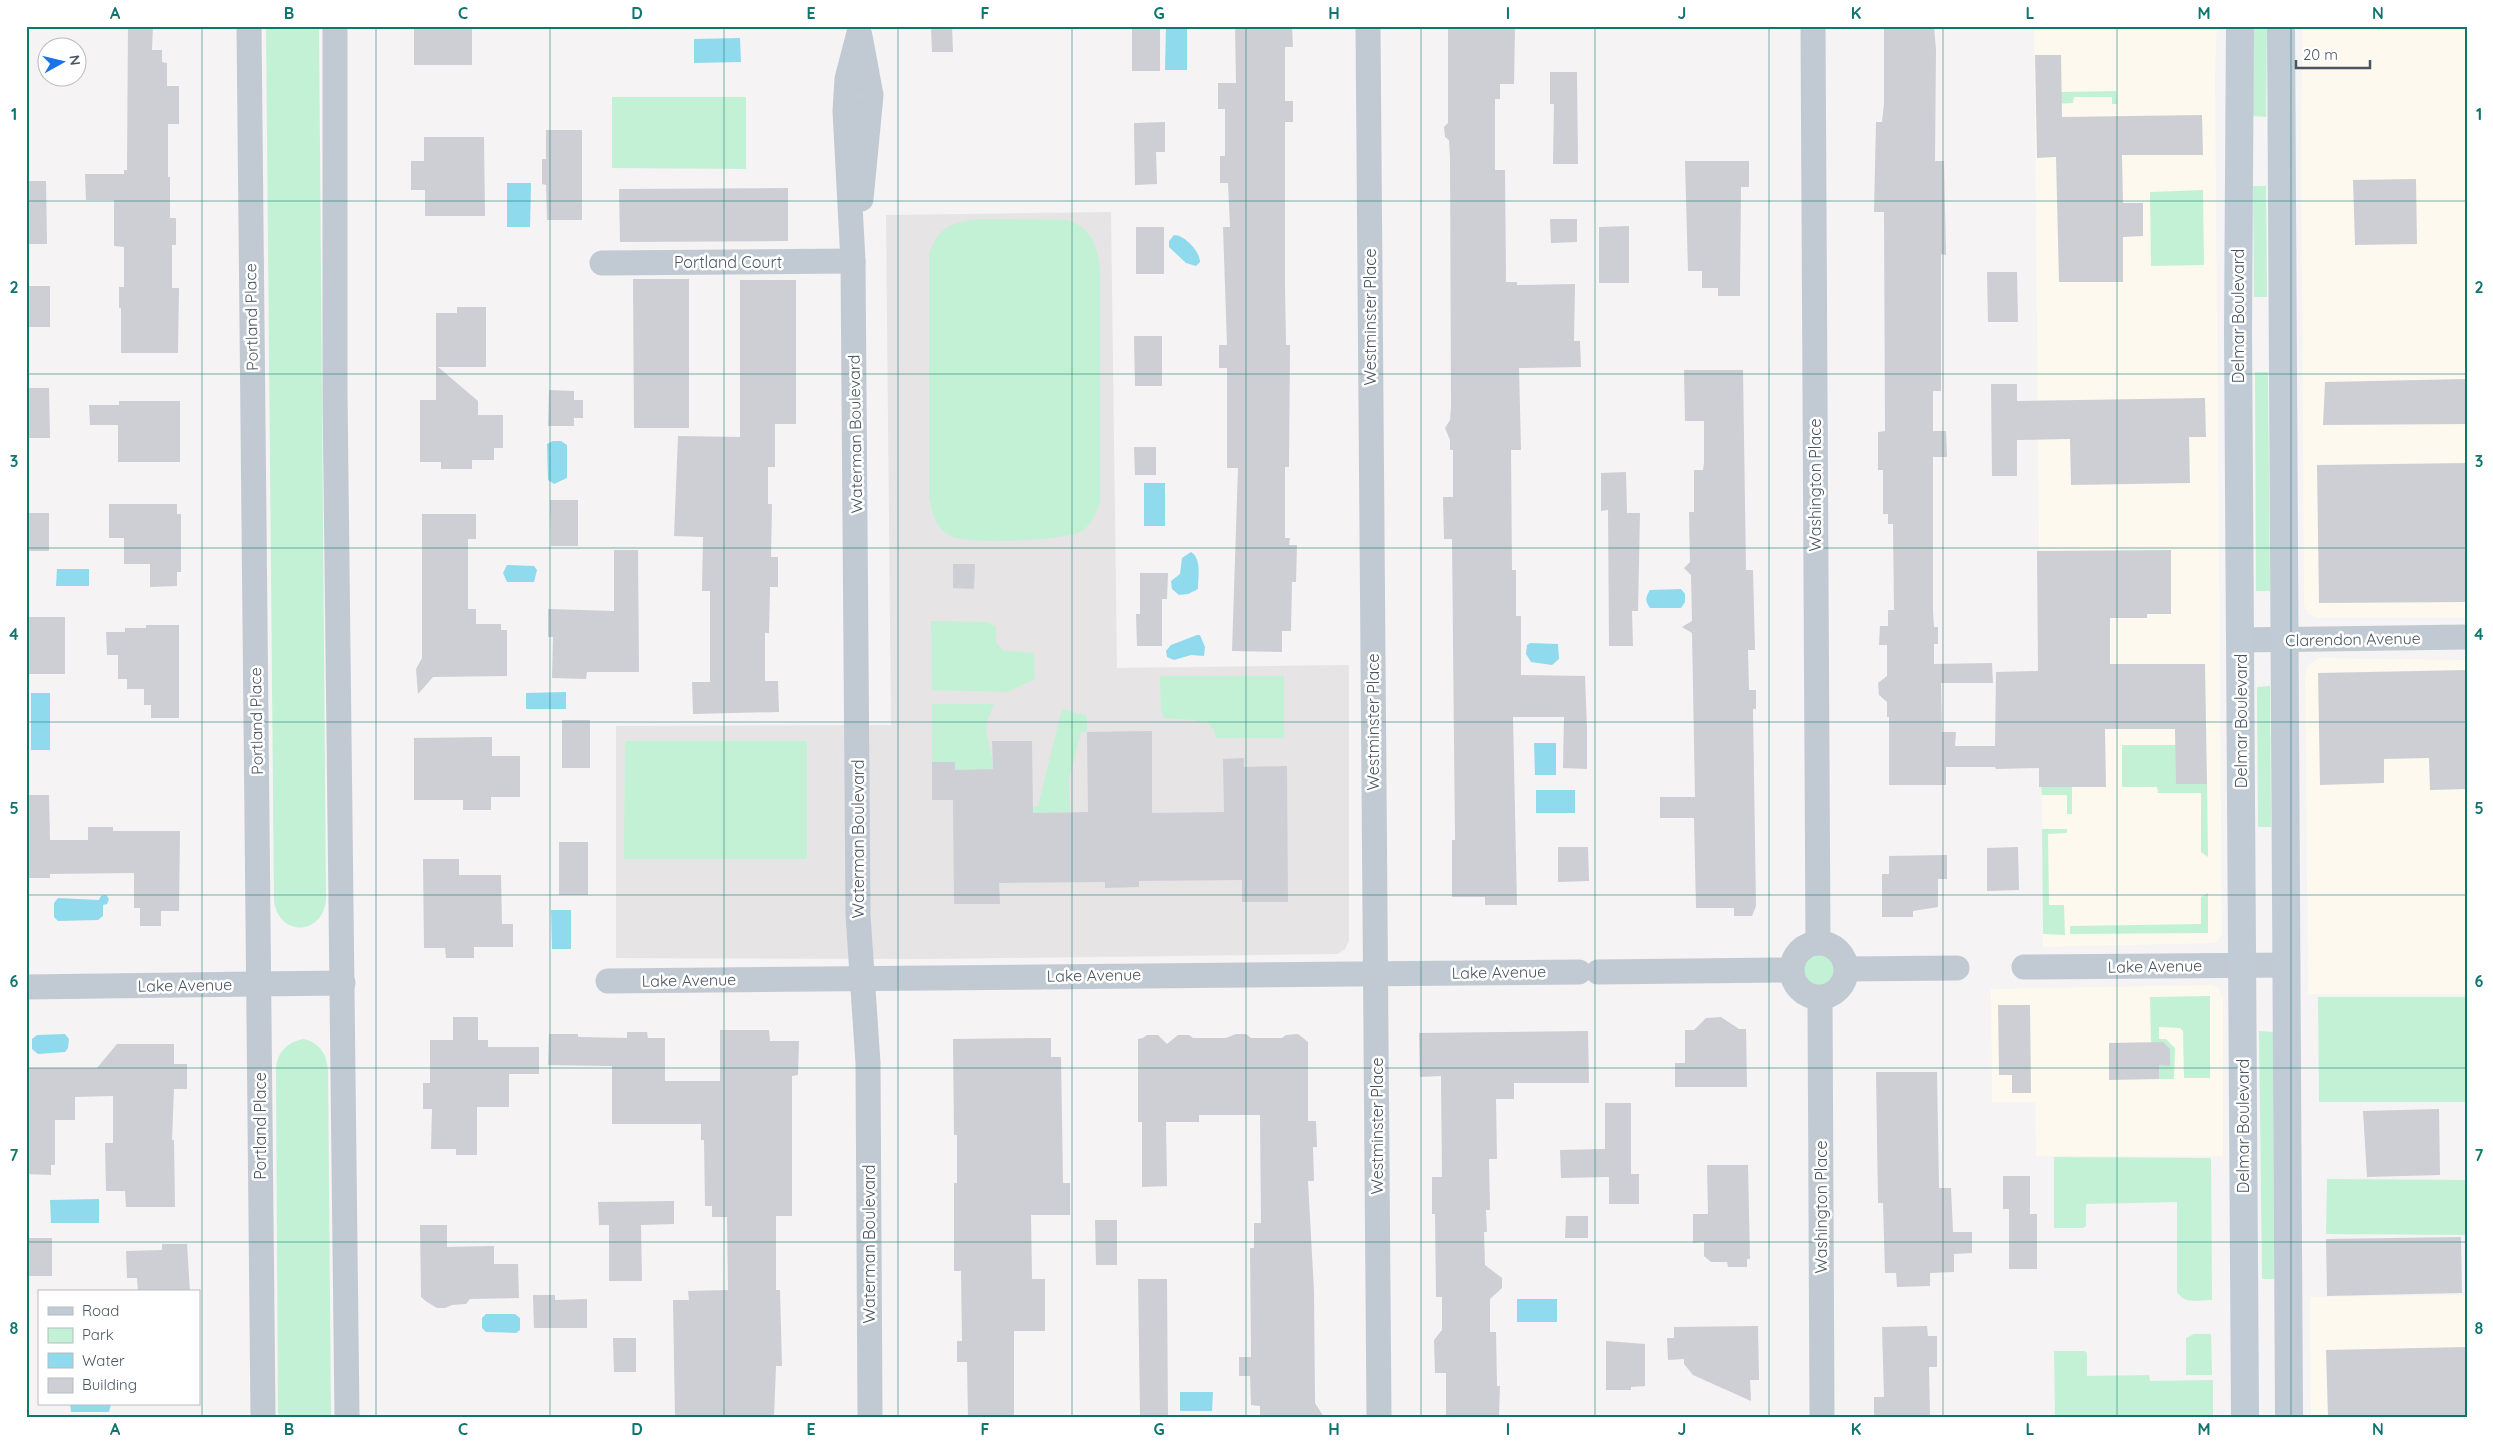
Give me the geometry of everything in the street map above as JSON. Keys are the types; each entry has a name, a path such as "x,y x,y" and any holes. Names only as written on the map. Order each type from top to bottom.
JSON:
{"main road":[{"name":"Delmar Boulevard","path":"2240,26 2238,152 2245,1417"},
{"path":"2280,26 2289,1417"}],"street":[{"name":"Portland Place","path":"248,26 262,1417"},
{"path":"335,26 335,394 347,1417"},
{"name":"Westminster Place","path":"1368,26 1379,1417"},
{"name":"Washington Place","path":"1813,26 1818,943"},
{"name":"Waterman Boulevard","path":"859,30 846,95 853,261 858,915 868,1063 870,1417"},
{"name":"Portland Court","path":"602,263 853,261"},
{"name":"Clarendon Avenue","path":"2240,640 2467,637"},
{"path":"1818,943 1834,948 1841,953 1847,970 1842,986 1836,992 1820,998 1803,993 1793,979 1792,970 1797,954 1810,944 1818,943"},
{"name":"Lake Avenue","path":"2024,967 2286,965"},
{"path":"1847,970 1957,968"},
{"name":"Lake Avenue","path":"608,981 1792,970"},
{"name":"Lake Avenue","path":"26,987 343,983"},
{"name":"Washington Place","path":"1820,998 1822,1417"}],"shaded area":[{"path":"2034,26 2217,26 2215,72 2222,935 2215,943 2043,947"},
{"path":"2303,26 2467,26 2467,618 2318,618 2308,614 2304,605 2301,131"},
{"path":"1111,212 1117,668 1349,665 1349,941 1345,949 1338,954 925,959 616,958 616,726 891,725 886,215"},
{"path":"2318,658 2467,660 2467,994 2308,994 2305,677 2307,666"},
{"path":"2211,985 2218,988 2223,999 2223,1156 2036,1156 2035,1102 1992,1102 1991,989"},
{"path":"2467,1295 2467,1417 2311,1417 2310,1297"}],"green space":[{"path":"266,26 319,26 326,900 323,912 317,920 309,926 300,928 284,921 278,913 274,901"},
{"path":"2253,29 2267,29 2266,117 2252,116"},
{"path":"2116,91 2117,104 2112,104 2112,97 2074,97 2073,103 2054,104 2061,92"},
{"path":"612,97 746,97 746,169 612,168"},
{"path":"2253,186 2266,186 2267,297 2254,297"},
{"path":"2203,190 2204,265 2151,266 2150,192"},
{"path":"981,219 1067,220 1082,227 1095,245 1100,268 1100,503 1088,526 1082,531 1057,537 1016,541 959,539 945,533 933,514 929,497 929,254 942,231 954,224"},
{"path":"2255,372 2268,372 2270,591 2256,591"},
{"path":"931,621 988,622 996,627 996,643 1004,651 1034,653 1035,679 1007,692 932,690"},
{"path":"1160,676 1284,676 1284,738 1216,738 1214,730 1206,721 1204,723 1193,720 1164,718 1161,712"},
{"path":"2270,686 2271,827 2258,827 2257,687"},
{"path":"932,704 995,704 987,721 987,736 993,769 955,770 955,762 932,762"},
{"path":"1062,709 1087,716 1087,732 1081,732 1069,778 1070,812 1033,813 1033,807 1038,806"},
{"path":"625,741 807,741 807,859 624,859"},
{"path":"2122,745 2176,745 2176,784 2207,784 2208,857 2201,852 2201,793 2158,793 2157,787 2122,787"},
{"path":"2041,787 2072,787 2072,814 2067,814 2067,795 2042,795"},
{"path":"2042,829 2067,829 2067,833 2048,834 2049,905 2064,905 2065,935 2043,934"},
{"path":"2208,893 2208,933 2070,934 2070,926 2201,924 2201,897"},
{"path":"1819,953 1825,954 1830,958 1834,963 1834,975 1830,980 1825,984 1819,985 1813,984 1808,980 1804,975 1803,969 1804,963 1808,958 1813,954"},
{"path":"2210,996 2210,1078 2184,1078 2183,1031 2180,1028 2159,1027 2159,1039 2166,1039 2175,1048 2174,1079 2159,1079 2159,1065 2170,1065 2151,1043 2150,997"},
{"path":"2318,997 2467,997 2467,1102 2319,1102"},
{"path":"2259,1031 2273,1032 2274,1279 2262,1279"},
{"path":"303,1039 319,1047 326,1060 328,1072 331,1417 278,1417 276,1068 279,1057 284,1049 288,1045"},
{"path":"2054,1157 2211,1158 2212,1300 2188,1300 2184,1299 2177,1292 2177,1202 2086,1204 2086,1226 2083,1228 2054,1228"},
{"path":"2327,1179 2467,1180 2467,1235 2326,1234"},
{"path":"2194,1334 2211,1334 2212,1375 2186,1375 2186,1338"},
{"path":"2054,1351 2084,1351 2087,1353 2087,1376 2149,1375 2150,1381 2213,1380 2213,1417 2055,1417"}],"water":[{"path":"1166,26 1187,26 1187,70 1165,70"},
{"path":"740,38 741,62 694,63 694,39"},
{"path":"507,183 531,183 530,227 507,227"},
{"path":"1174,235 1183,238 1195,249 1200,262 1196,266 1186,263 1169,247 1169,241"},
{"path":"553,441 561,441 567,445 567,478 554,484 548,480 547,444"},
{"path":"1144,483 1165,483 1165,526 1144,526"},
{"path":"1191,552 1197,559 1198,564 1198,589 1188,594 1179,595 1172,589 1171,581 1180,574 1182,558"},
{"path":"507,565 534,566 537,570 534,582 507,582 503,573"},
{"path":"57,569 89,569 89,586 56,586"},
{"path":"1681,589 1685,594 1685,602 1681,608 1650,608 1647,603 1646,597 1650,590"},
{"path":"1200,635 1205,647 1204,656 1191,655 1174,660 1167,657 1166,651 1171,645"},
{"path":"1530,643 1558,644 1559,659 1552,665 1531,662 1526,654 1527,645"},
{"path":"566,692 566,709 526,709 526,693"},
{"path":"31,693 50,693 50,750 31,750"},
{"path":"1534,743 1556,743 1556,775 1535,775"},
{"path":"1536,790 1575,790 1575,813 1536,813"},
{"path":"106,895 109,899 107,904 103,905 103,916 98,920 58,921 54,917 54,903 58,898 99,900 101,896"},
{"path":"551,910 571,910 571,949 552,949"},
{"path":"65,1034 69,1039 68,1048 65,1052 38,1054 32,1049 32,1039 37,1035"},
{"path":"99,1199 99,1223 51,1223 50,1200"},
{"path":"1517,1299 1557,1299 1557,1322 1517,1322"},
{"path":"486,1314 515,1314 520,1318 520,1330 516,1333 486,1332 482,1328 482,1318"},
{"path":"1180,1392 1213,1392 1212,1411 1180,1411"},
{"path":"70,1406 110,1406 109,1412 71,1412"}],"building":[{"path":"128,26 153,26 152,50 162,50 162,62 167,63 167,86 179,86 179,124 168,124 170,218 176,218 176,245 172,245 172,288 179,288 178,353 121,353 119,287 124,287 124,247 114,246 114,200 86,200 85,174 124,174 124,170 127,170"},
{"path":"414,26 472,26 472,65 414,65"},
{"path":"931,26 952,26 953,52 932,52"},
{"path":"1132,26 1160,26 1160,71 1132,71"},
{"path":"1235,26 1292,26 1293,47 1285,47 1285,101 1293,101 1293,122 1285,122 1286,345 1290,345 1289,467 1285,467 1285,538 1290,538 1289,545 1297,545 1296,582 1292,582 1291,631 1282,631 1282,652 1232,651 1238,468 1227,468 1227,368 1219,368 1219,345 1227,345 1223,227 1230,227 1228,183 1220,183 1220,156 1225,156 1225,109 1218,109 1218,83 1236,83"},
{"path":"1448,26 1515,26 1514,84 1500,84 1500,99 1495,99 1495,170 1505,170 1506,282 1517,282 1517,285 1575,284 1574,341 1580,341 1581,367 1519,368 1521,450 1511,450 1512,570 1516,570 1516,616 1521,616 1521,675 1585,676 1587,769 1563,768 1564,717 1513,717 1517,905 1485,905 1485,897 1452,897 1452,840 1455,840 1452,539 1444,539 1443,497 1453,497 1453,450 1450,450 1450,440 1445,428 1450,420 1451,407 1450,157 1449,140 1445,137 1444,127 1448,123"},
{"path":"1884,26 1934,26 1936,50 1935,161 1944,161 1946,255 1941,254 1941,391 1933,391 1933,431 1946,431 1947,457 1933,457 1933,610 1934,627 1938,627 1938,644 1934,644 1934,664 1992,663 1993,683 1941,683 1942,732 1956,732 1955,746 1995,746 1996,672 2038,671 2037,551 2171,550 2171,614 2147,614 2147,618 2110,618 2110,664 2205,664 2207,784 2176,784 2175,729 2105,729 2106,787 2039,787 2039,768 1996,769 1995,767 1946,767 1946,785 1889,785 1889,717 1887,717 1887,702 1879,695 1878,683 1887,676 1887,645 1879,645 1880,626 1888,626 1888,610 1894,610 1893,524 1888,524 1888,514 1883,514 1883,470 1878,470 1878,432 1885,431 1884,212 1874,212 1876,122 1882,122 1884,104"},
{"path":"2035,55 2061,55 2062,117 2202,115 2203,155 2122,155 2123,203 2143,203 2143,236 2123,237 2123,282 2059,282 2056,157 2037,158"},
{"path":"1550,72 1577,72 1578,164 1553,164 1554,104 1550,104"},
{"path":"1165,122 1165,152 1156,152 1157,184 1135,185 1134,123"},
{"path":"546,130 582,130 582,220 547,220 546,185 542,184 542,159 546,159"},
{"path":"424,137 484,137 485,216 425,216 425,190 411,190 411,161 424,161"},
{"path":"1685,161 1749,161 1749,187 1741,187 1740,296 1718,296 1718,288 1702,288 1702,271 1688,271"},
{"path":"2416,179 2417,244 2355,245 2353,180"},
{"path":"26,181 46,181 47,244 26,244"},
{"path":"788,188 788,241 620,242 619,189"},
{"path":"1550,219 1577,219 1577,242 1551,243"},
{"path":"1629,226 1629,283 1599,283 1599,227"},
{"path":"1136,227 1164,227 1164,274 1136,274"},
{"path":"1987,272 2017,272 2018,322 1988,322"},
{"path":"633,279 689,279 689,428 634,428"},
{"path":"740,280 796,280 796,424 775,424 775,467 768,467 768,504 772,504 771,557 778,557 778,587 770,587 769,633 765,633 765,681 778,681 779,712 693,714 692,682 710,682 710,591 702,591 703,537 674,536 678,436 740,437"},
{"path":"26,286 50,286 50,327 26,327"},
{"path":"457,307 486,307 486,367 438,367 478,401 478,415 503,415 503,448 494,448 494,460 472,460 472,469 441,469 441,462 420,462 420,400 436,400 436,313 457,313"},
{"path":"1134,336 1162,336 1162,386 1135,386"},
{"path":"1684,370 1743,370 1746,570 1753,570 1755,650 1748,650 1749,690 1756,690 1756,709 1753,709 1756,906 1752,916 1734,916 1734,908 1696,908 1694,818 1660,818 1660,797 1695,797 1692,633 1682,627 1692,621 1691,575 1684,568 1690,562 1689,512 1694,512 1694,470 1703,470 1704,463 1704,421 1685,421"},
{"path":"2467,379 2467,424 2323,425 2325,382"},
{"path":"1991,384 2017,384 2017,401 2205,398 2206,437 2189,437 2190,483 2071,485 2070,439 2017,440 2017,476 1992,476"},
{"path":"26,388 49,388 50,438 26,438"},
{"path":"549,390 574,391 574,400 583,400 583,418 574,418 574,426 548,426"},
{"path":"119,401 180,401 180,462 118,462 118,425 90,425 89,405 119,405"},
{"path":"1134,447 1156,447 1156,475 1135,475"},
{"path":"2467,463 2467,602 2319,603 2317,465"},
{"path":"1626,472 1627,513 1640,513 1638,611 1632,611 1633,646 1609,646 1608,510 1601,511 1601,473"},
{"path":"550,500 578,500 578,546 551,546"},
{"path":"109,504 177,504 177,514 181,514 181,572 177,572 177,586 150,587 150,564 124,564 124,538 109,538"},
{"path":"26,513 49,513 49,551 26,551"},
{"path":"422,514 476,514 476,539 468,539 468,609 476,609 476,624 501,624 501,630 507,630 507,676 433,677 418,694 416,669 422,658"},
{"path":"614,550 638,550 639,672 587,672 586,679 552,678 553,637 548,637 548,609 614,611"},
{"path":"953,564 975,564 974,589 953,588"},
{"path":"1140,573 1168,573 1167,599 1162,599 1162,646 1137,646 1136,614 1140,614"},
{"path":"26,617 65,617 65,674 26,674"},
{"path":"146,625 179,625 179,718 151,718 151,705 144,705 144,689 127,689 127,679 118,679 118,655 107,655 106,632 125,632 125,628 146,628"},
{"path":"2467,670 2467,789 2430,790 2429,758 2384,759 2384,783 2320,785 2318,673"},
{"path":"562,720 590,720 590,768 562,768"},
{"path":"1152,731 1152,813 1224,812 1223,759 1244,758 1244,767 1287,766 1288,902 1242,902 1242,880 1139,881 1139,887 1105,888 1105,882 999,883 1000,904 954,904 953,800 932,800 932,762 955,762 955,770 993,769 992,741 1032,741 1033,813 1088,812 1087,732"},
{"path":"492,737 492,756 520,756 520,797 491,797 491,810 463,810 463,800 414,800 414,738"},
{"path":"26,795 49,795 50,840 88,840 88,827 113,827 113,831 180,831 179,911 161,911 161,926 140,926 140,908 134,908 134,873 50,874 50,878 26,878"},
{"path":"559,842 588,842 588,895 559,895"},
{"path":"1558,847 1588,847 1589,881 1558,882"},
{"path":"2018,847 2019,890 1987,891 1987,848"},
{"path":"1947,855 1947,879 1938,879 1938,907 1913,911 1913,917 1882,917 1882,874 1889,874 1889,856"},
{"path":"423,859 459,859 459,875 501,875 502,924 513,924 513,947 474,947 474,958 446,958 445,948 424,948"},
{"path":"1998,1005 2030,1005 2031,1093 2012,1093 2012,1075 1999,1075"},
{"path":"453,1017 478,1017 478,1040 488,1040 488,1047 539,1047 539,1074 509,1074 509,1107 477,1107 477,1155 456,1155 456,1149 431,1149 432,1109 423,1109 423,1083 430,1083 430,1040 453,1040"},
{"path":"1721,1017 1739,1029 1746,1029 1747,1087 1675,1087 1675,1063 1685,1063 1685,1030 1694,1030 1706,1018"},
{"path":"720,1030 769,1030 770,1041 799,1041 798,1075 792,1076 792,1216 776,1216 776,1290 780,1290 782,1366 776,1366 774,1417 675,1417 673,1300 689,1300 688,1291 728,1290 727,1217 712,1217 712,1206 705,1206 704,1140 701,1140 701,1124 612,1124 612,1066 548,1065 549,1034 578,1034 578,1037 627,1038 627,1032 647,1032 648,1038 665,1038 665,1081 720,1081"},
{"path":"1588,1031 1589,1083 1514,1083 1514,1099 1496,1099 1497,1159 1489,1159 1490,1210 1486,1210 1487,1232 1484,1232 1485,1265 1502,1278 1502,1288 1490,1299 1490,1332 1496,1332 1497,1386 1500,1386 1499,1417 1446,1417 1446,1373 1435,1373 1434,1340 1442,1330 1442,1297 1436,1297 1435,1214 1432,1214 1432,1177 1442,1177 1441,1076 1420,1077 1419,1033"},
{"path":"1236,1034 1246,1034 1251,1038 1282,1038 1286,1035 1298,1034 1308,1042 1308,1121 1316,1121 1317,1147 1313,1147 1314,1181 1308,1181 1314,1291 1315,1403 1324,1417 1260,1417 1260,1406 1251,1405 1250,1376 1239,1376 1239,1357 1251,1357 1250,1248 1254,1248 1254,1223 1261,1223 1260,1115 1199,1115 1199,1122 1166,1122 1167,1186 1142,1187 1142,1122 1138,1122 1138,1039 1147,1035 1158,1035 1167,1044 1178,1035 1189,1035 1193,1038 1226,1038"},
{"path":"1051,1038 1051,1057 1061,1057 1063,1183 1070,1183 1070,1215 1031,1215 1032,1279 1045,1279 1045,1331 1014,1331 1014,1417 968,1417 967,1362 957,1362 957,1341 962,1341 961,1271 954,1271 954,1183 957,1183 957,1135 954,1135 953,1039"},
{"path":"2163,1042 2170,1049 2170,1066 2159,1065 2159,1079 2109,1080 2109,1043"},
{"path":"117,1044 174,1044 174,1064 187,1064 187,1089 174,1089 172,1140 174,1140 175,1207 126,1207 125,1191 106,1191 105,1143 113,1143 113,1096 75,1097 75,1120 55,1120 55,1165 51,1165 51,1175 26,1174 26,1068 97,1068"},
{"path":"1876,1072 1937,1072 1939,1188 1951,1188 1953,1232 1972,1232 1972,1253 1954,1254 1954,1272 1930,1273 1930,1286 1897,1287 1896,1273 1885,1273 1883,1203 1878,1203"},
{"path":"1605,1103 1631,1103 1631,1174 1639,1174 1639,1204 1609,1204 1609,1177 1561,1178 1560,1150 1605,1149"},
{"path":"2439,1109 2440,1175 2367,1177 2363,1111"},
{"path":"1707,1165 1748,1165 1750,1259 1747,1259 1747,1267 1728,1267 1727,1262 1711,1262 1704,1256 1704,1242 1693,1243 1693,1214 1708,1214"},
{"path":"2003,1176 2030,1176 2030,1214 2037,1214 2037,1269 2009,1269 2009,1209 2003,1209"},
{"path":"674,1201 674,1224 641,1225 642,1281 609,1281 609,1225 599,1225 598,1202"},
{"path":"1566,1216 1588,1216 1588,1238 1565,1238"},
{"path":"1095,1220 1117,1220 1117,1265 1096,1265"},
{"path":"420,1225 447,1225 447,1247 494,1246 494,1264 518,1264 519,1298 470,1299 466,1304 452,1305 445,1308 437,1308 427,1302 421,1297"},
{"path":"2461,1237 2462,1293 2327,1296 2326,1239"},
{"path":"26,1238 52,1238 52,1276 26,1276"},
{"path":"162,1244 187,1244 190,1290 138,1290 137,1278 127,1278 126,1251 162,1250"},
{"path":"1138,1279 1167,1279 1168,1417 1140,1417"},
{"path":"533,1295 555,1295 555,1300 587,1299 587,1328 534,1328"},
{"path":"1758,1326 1759,1380 1750,1380 1751,1401 1693,1375 1684,1364 1684,1359 1668,1360 1667,1338 1674,1338 1674,1327"},
{"path":"1927,1326 1928,1336 1937,1336 1937,1367 1929,1367 1930,1417 1874,1417 1874,1397 1884,1397 1882,1327"},
{"path":"613,1338 636,1338 636,1372 614,1372"},
{"path":"1606,1341 1645,1344 1645,1386 1631,1387 1631,1390 1606,1390"},
{"path":"2467,1347 2467,1417 2328,1417 2326,1350"}]}
